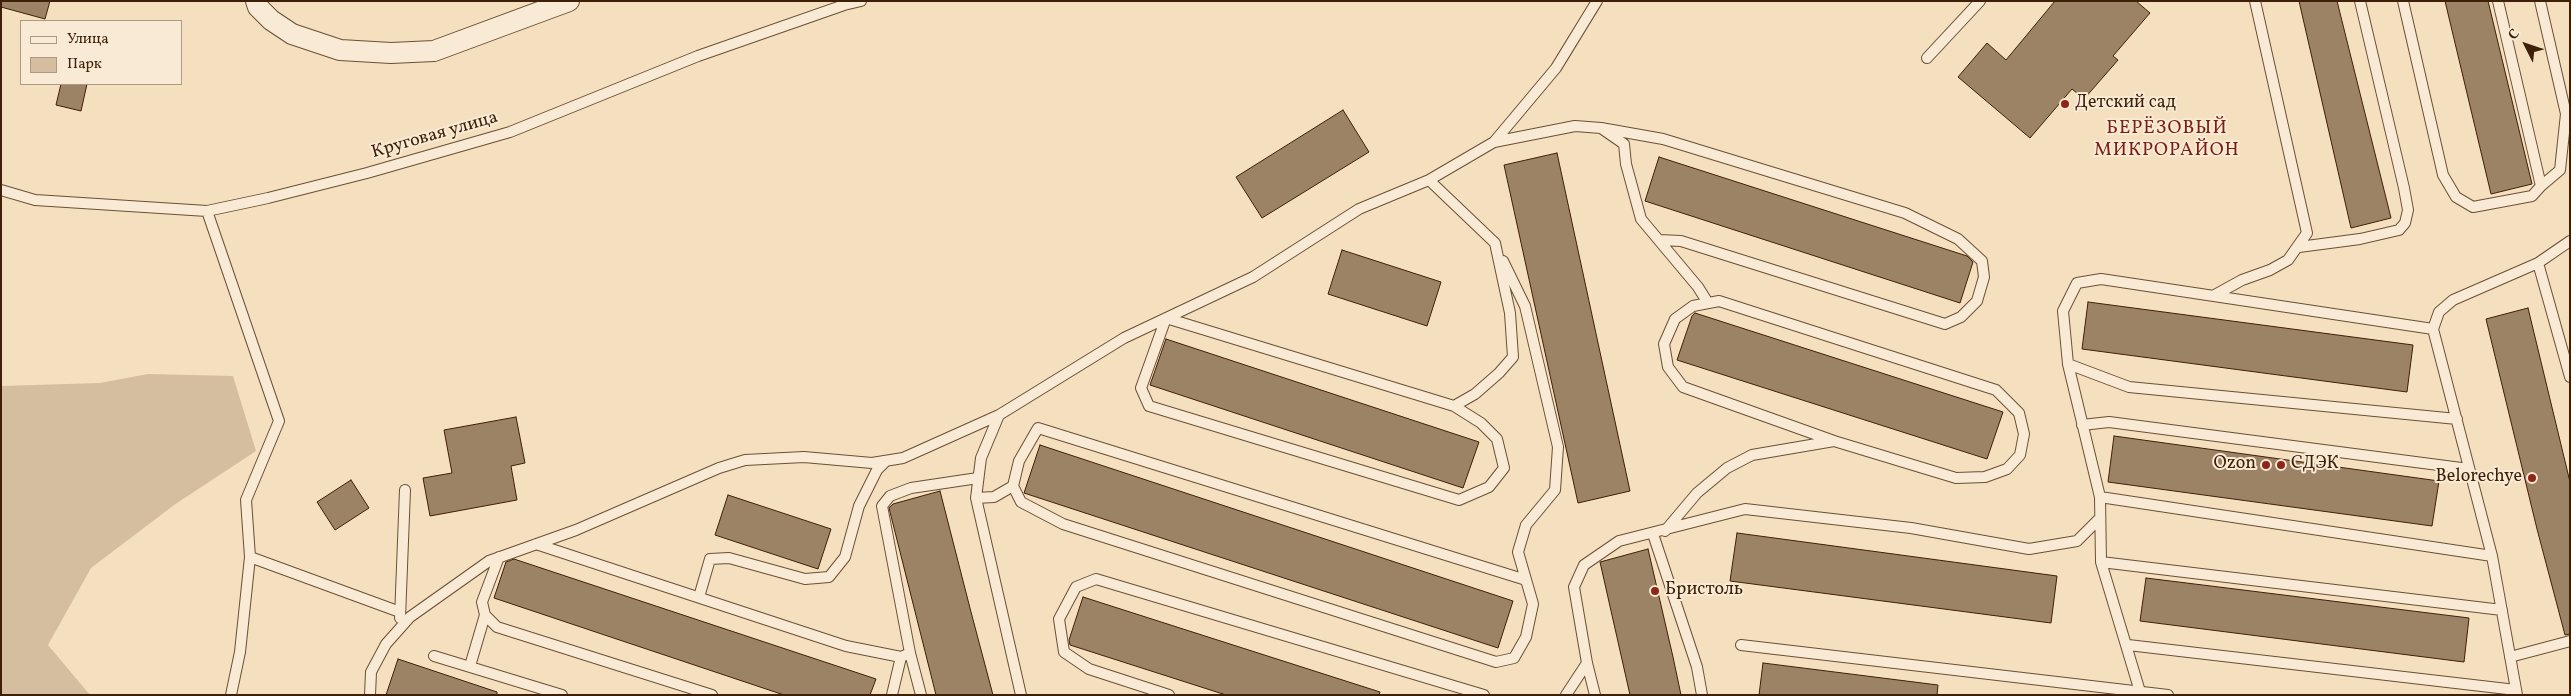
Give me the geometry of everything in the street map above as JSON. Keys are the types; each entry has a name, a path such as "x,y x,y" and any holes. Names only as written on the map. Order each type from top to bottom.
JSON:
{"street":[{"path":"256,1 258,7 270,20 292,34 340,50 391,53 434,51 569,1"}],"lane":[{"name":"Круговая улица","path":"1,190 35,200 207,211 367,173 510,132 698,56 844,5 861,1"},
{"path":"1494,142 1556,68 1596,1"},
{"path":"1927,58 1980,1"},
{"path":"2212,296 2242,280 2282,263 2299,247 2307,233 2255,1"},
{"path":"2299,247 2360,239 2399,230 2405,223 2408,210 2404,188 2360,1"},
{"path":"2403,1 2443,175 2456,197 2473,207 2532,196 2560,170 2568,114 2540,1"},
{"path":"2498,1 2541,186"},
{"path":"370,695 371,672 386,644 399,629 410,617 489,561 576,530 719,468 745,460 804,457 872,463 903,458 999,416 1124,338 1253,276 1359,208 1429,180 1494,142 1576,126 1663,138 1905,213 1958,239 1982,261 1984,277 1977,300 1961,317 1945,324 1681,241 1659,240"},
{"path":"1601,128 1624,144 1626,164 1640,220 1698,287 1708,303"},
{"path":"1429,180 1494,244 1524,306 1558,447 1556,490 1526,525 1518,552 1526,580 1532,604 1526,637 1514,658 1496,662 1063,524 1021,502 1013,486 1019,461 1038,428 1526,580"},
{"path":"207,211 280,421 246,500 250,557 240,652 231,695"},
{"path":"2128,645 2516,692 2492,556 2434,329 2439,312 2453,300 2538,262 2570,241"},
{"path":"1454,406 1475,394 1513,357 1510,313 1494,244"},
{"path":"2538,262 2570,377"},
{"path":"2142,693 2101,562 2100,497 2068,364 2063,311 2077,283 2101,279 2434,329"},
{"path":"1719,301 1996,390 2019,413 2024,434 2020,454 2007,469 1985,477 1956,478 1834,441 1683,387 1668,367 1664,344 1675,319 1693,306 1719,301"},
{"path":"1166,318 1454,406 1481,423 1497,439 1504,468 1489,487 1459,500 1149,406 1141,388 1166,318"},
{"path":"2068,364 2129,387 2458,419"},
{"path":"999,416 981,458 976,498 1020,695"},
{"path":"2082,425 2109,422 2469,469"},
{"path":"1665,531 1697,493 1727,468 1752,455 1834,441"},
{"path":"699,597 710,559 729,558 805,579 829,577 845,557 859,506 877,470 886,460"},
{"path":"921,695 905,655 882,506 890,496 911,488 978,478"},
{"path":"976,498 994,497 1013,486"},
{"path":"399,629 405,490"},
{"path":"2100,497 2492,556"},
{"path":"1595,695 1587,663 1574,588 1584,565 1618,541 1665,531 1745,508 1911,528 2029,549 2077,541 2100,518"},
{"path":"1653,534 1697,667 1702,695"},
{"path":"536,544 846,646 905,655"},
{"path":"250,557 400,612"},
{"path":"470,666 485,615 482,602 499,557"},
{"path":"2101,562 2502,610"},
{"path":"1169,695 1089,669 1064,652 1059,619 1076,587 1096,579 1484,695"},
{"path":"485,615 497,627 712,695"},
{"path":"2510,657 2570,641"},
{"path":"1741,645 2168,695"},
{"path":"892,695 905,655"},
{"path":"434,656 562,695"},
{"path":"1566,695 1587,663"}],"green space":[{"path":"148,374 233,376 256,451 174,505 91,568 48,645 90,695 1,695 1,386 100,383"}],"building":[{"path":"1,1 50,1 45,19 1,7"},
{"path":"2055,1 2136,1 2150,13 2113,56 2118,60 2084,99 2072,89 2030,138 1958,77 1987,43 2006,60"},
{"path":"2299,1 2337,1 2391,218 2351,228"},
{"path":"2445,1 2488,1 2532,184 2491,194"},
{"path":"61,85 87,85 81,111 56,105"},
{"path":"1343,110 1369,152 1262,218 1236,177"},
{"path":"1557,153 1630,491 1578,503 1504,165"},
{"path":"1659,157 1967,256 1973,262 1960,303 1645,201"},
{"path":"1342,250 1441,282 1427,326 1328,294"},
{"path":"2088,302 2413,345 2407,392 2082,349"},
{"path":"2528,308 2570,482 2570,634 2565,635 2486,319"},
{"path":"1695,313 2003,412 1987,459 1677,360 1692,316"},
{"path":"1166,339 1479,442 1463,488 1150,385"},
{"path":"516,417 525,463 511,466 517,500 430,516 423,478 452,473 444,430"},
{"path":"2114,436 2439,481 2432,526 2108,482"},
{"path":"1040,445 1513,601 1498,648 1024,493"},
{"path":"351,480 369,508 335,530 317,502"},
{"path":"940,491 993,695 936,695 889,508 893,504"},
{"path":"728,495 831,529 818,569 715,535"},
{"path":"1737,533 2057,576 2051,623 1730,581"},
{"path":"1648,549 1681,695 1630,695 1600,562"},
{"path":"514,559 876,679 870,695 784,695 494,598 506,562"},
{"path":"2146,578 2469,618 2464,662 2140,621"},
{"path":"1083,597 1380,692 1379,695 1226,695 1070,645 1069,640"},
{"path":"398,659 497,692 497,695 386,695"},
{"path":"1763,663 1938,685 1937,695 1759,695"}],"place":[{"name":"Детский сад","path":"2065,104"},
{"name":"Ozon","path":"2266,465"},
{"name":"СДЭК","path":"2281,465"},
{"name":"Belorechye","path":"2532,478"},
{"name":"Бристоль","path":"1655,591"}],"district":[{"name":"БЕРЁЗОВЫЙ МИКРОРАЙОН","path":"2167,141"}]}
